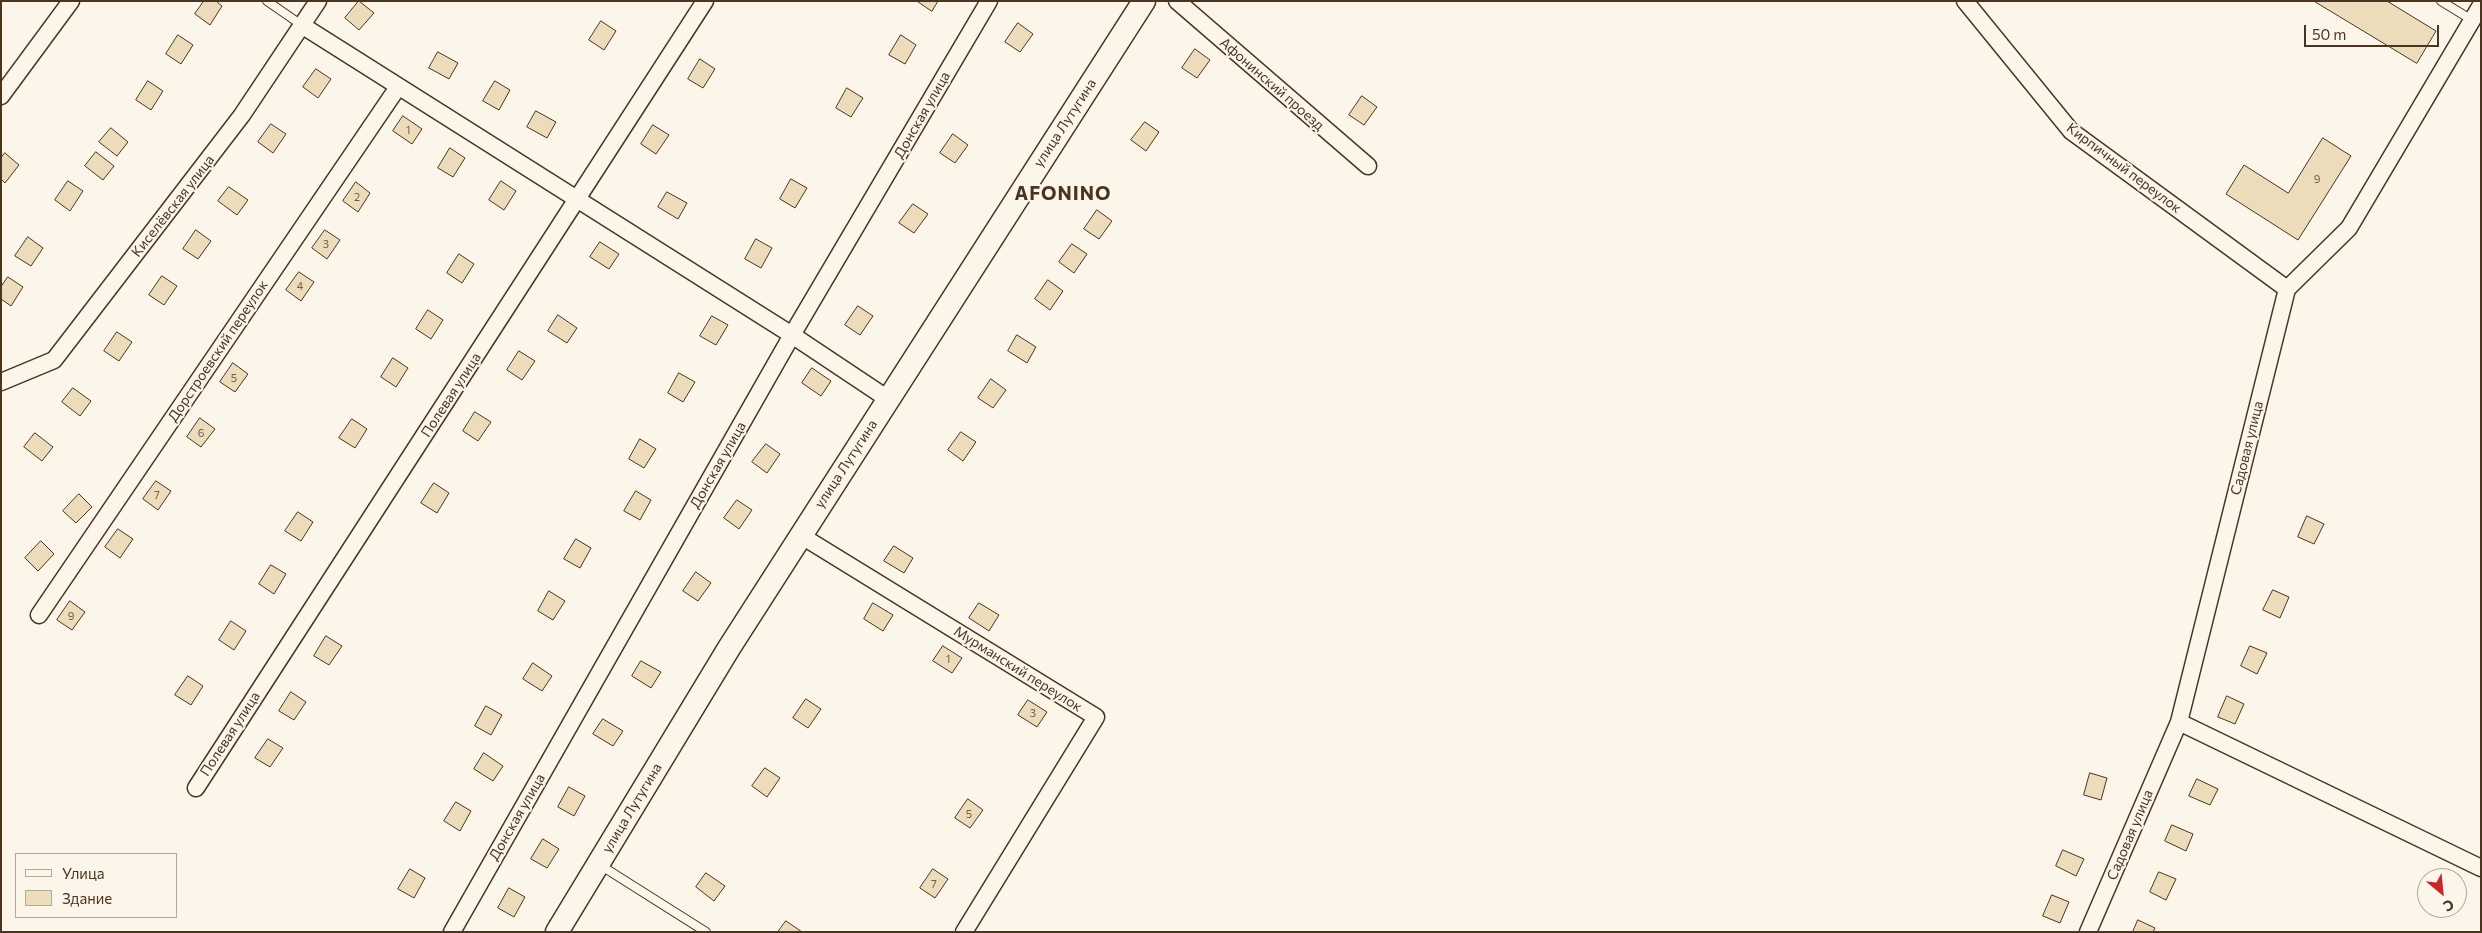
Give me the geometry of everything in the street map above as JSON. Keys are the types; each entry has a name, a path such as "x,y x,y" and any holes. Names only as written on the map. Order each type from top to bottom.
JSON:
{"main road":[{"name":"улица Лутугина","path":"557,932 729,648 800,535 1144,1"}],"street":[{"path":"1,96 71,1"},
{"name":"Киселёвская улица","path":"1,382 54,360 242,115 318,1"},
{"name":"Полевая улица","path":"196,788 705,1"},
{"name":"Донская улица","path":"452,932 792,335 989,1"},
{"name":"Афонинский проезд","path":"1177,1 1368,166"},
{"name":"Кирпичный переулок","path":"1965,1 2071,131 2286,289"},
{"path":"2286,289 2349,228 2481,5"},
{"path":"303,26 792,335 888,399"},
{"name":"Дорстроевский переулок","path":"38,616 398,87"},
{"name":"Садовая улица","path":"2088,932 2179,722 2286,289"},
{"name":"Мурманский переулок","path":"800,535 1096,717 964,932"},
{"path":"2179,722 2481,868"}],"lane":[{"path":"267,1 303,26"},
{"path":"2441,1 2472,20"},
{"path":"598,864 706,932"}],"building":[{"path":"204,1 216,1 222,6 210,25 195,14"},
{"path":"359,1 374,13 359,30 345,18"},
{"path":"917,1 938,1 932,11"},
{"path":"2314,1 2387,1 2436,31 2417,63"},
{"path":"601,21 616,31 604,50 589,40"},
{"path":"1018,23 1033,34 1020,52 1005,42"},
{"path":"178,35 193,45 181,64 166,54"},
{"path":"901,35 916,45 905,64 889,55"},
{"path":"1195,49 1210,60 1197,78 1182,68"},
{"path":"438,52 458,63 449,79 429,68"},
{"path":"700,59 715,69 703,88 688,79"},
{"path":"316,69 331,79 318,98 303,87"},
{"path":"148,81 163,91 151,110 136,100"},
{"path":"495,81 510,90 499,110 483,101"},
{"path":"847,88 863,98 851,117 836,108"},
{"path":"1362,96 1377,107 1364,125 1349,115"},
{"path":"536,111 556,122 547,138 527,127"},
{"path":"403,116 422,129 412,144 393,131"},
{"path":"1145,122 1159,132 1146,151 1131,140"},
{"path":"271,124 286,134 273,153 258,142"},
{"path":"653,125 669,135 656,154 641,144"},
{"path":"111,128 128,142 117,156 99,142"},
{"path":"953,134 968,145 955,163 940,153"},
{"path":"2323,138 2351,156 2298,240 2226,194 2244,165 2288,193"},
{"path":"450,148 465,158 453,177 438,168"},
{"path":"96,152 114,166 103,180 85,166"},
{"path":"5,153 19,165 5,183 1,179 1,158"},
{"path":"791,179 807,188 795,208 780,199"},
{"path":"68,181 83,191 70,211 55,200"},
{"path":"501,181 516,191 504,210 489,200"},
{"path":"356,182 370,193 358,212 343,201"},
{"path":"229,187 248,200 237,215 218,201"},
{"path":"667,192 687,203 678,219 658,207"},
{"path":"913,204 928,214 914,233 899,223"},
{"path":"1097,210 1112,221 1099,239 1084,229"},
{"path":"196,230 211,241 198,259 183,249"},
{"path":"325,230 340,240 327,259 312,248"},
{"path":"28,237 43,248 31,266 15,256"},
{"path":"756,239 772,248 761,268 745,259"},
{"path":"600,242 619,254 609,269 590,257"},
{"path":"1072,244 1087,254 1074,273 1059,262"},
{"path":"459,254 474,264 462,283 447,273"},
{"path":"299,272 314,282 301,301 286,290"},
{"path":"162,276 177,286 164,305 149,295"},
{"path":"8,277 23,287 11,306 1,299 1,287"},
{"path":"1048,280 1063,291 1050,310 1035,299"},
{"path":"858,306 873,316 860,335 845,325"},
{"path":"428,310 443,320 431,339 416,329"},
{"path":"558,315 577,328 567,343 548,331"},
{"path":"712,316 728,325 716,345 700,336"},
{"path":"117,332 132,342 119,361 104,351"},
{"path":"1017,335 1036,347 1027,363 1008,351"},
{"path":"519,351 535,361 522,380 507,370"},
{"path":"393,358 408,368 396,387 381,377"},
{"path":"233,363 248,374 235,392 220,382"},
{"path":"812,368 831,381 821,396 802,383"},
{"path":"679,373 695,382 683,402 668,393"},
{"path":"991,379 1006,390 993,408 978,398"},
{"path":"73,388 91,401 80,416 62,402"},
{"path":"475,412 491,422 478,441 463,431"},
{"path":"200,418 215,429 201,447 187,437"},
{"path":"352,419 367,429 355,448 339,438"},
{"path":"961,432 976,442 963,461 948,450"},
{"path":"35,433 53,447 42,461 24,447"},
{"path":"640,439 656,449 644,468 629,459"},
{"path":"766,444 780,454 767,473 752,462"},
{"path":"156,481 171,491 158,510 143,499"},
{"path":"434,483 449,493 437,513 421,503"},
{"path":"636,491 651,500 640,520 624,511"},
{"path":"79,494 92,507 76,523 63,511"},
{"path":"737,500 752,510 739,529 724,518"},
{"path":"298,512 313,522 301,541 285,531"},
{"path":"2307,516 2324,524 2314,544 2298,537"},
{"path":"118,529 133,539 120,558 105,547"},
{"path":"576,539 591,548 580,568 564,559"},
{"path":"41,541 54,554 38,571 25,558"},
{"path":"894,546 913,558 904,573 884,561"},
{"path":"271,565 286,574 274,594 259,584"},
{"path":"696,572 711,583 698,601 683,591"},
{"path":"2273,590 2289,597 2280,618 2263,610"},
{"path":"549,591 565,601 553,620 538,611"},
{"path":"70,601 85,612 72,630 57,620"},
{"path":"873,603 893,615 883,631 864,619"},
{"path":"979,603 999,615 989,631 969,618"},
{"path":"231,621 246,631 234,650 219,640"},
{"path":"326,636 342,646 329,665 314,656"},
{"path":"943,646 962,658 952,673 933,661"},
{"path":"2250,646 2267,653 2257,674 2241,666"},
{"path":"641,661 661,672 651,688 632,676"},
{"path":"533,663 552,676 542,691 523,679"},
{"path":"188,676 203,686 191,705 175,695"},
{"path":"291,692 306,702 294,720 279,711"},
{"path":"2227,696 2244,704 2235,724 2218,717"},
{"path":"806,699 821,709 808,728 793,718"},
{"path":"1028,700 1047,712 1037,727 1018,715"},
{"path":"486,706 502,715 491,735 475,726"},
{"path":"603,719 623,731 613,746 593,734"},
{"path":"268,739 283,748 270,767 255,758"},
{"path":"484,753 503,766 493,781 474,769"},
{"path":"765,768 780,778 767,797 752,786"},
{"path":"2090,773 2107,778 2101,800 2084,795"},
{"path":"2197,779 2218,789 2210,805 2189,796"},
{"path":"569,787 585,796 574,816 558,807"},
{"path":"968,799 983,810 970,828 955,818"},
{"path":"456,802 471,811 460,831 444,821"},
{"path":"2172,825 2193,834 2186,851 2165,841"},
{"path":"543,839 559,849 547,868 531,859"},
{"path":"2063,850 2084,859 2076,876 2056,866"},
{"path":"410,869 425,878 414,898 398,889"},
{"path":"933,869 948,879 935,898 920,888"},
{"path":"2159,872 2176,879 2166,900 2150,892"},
{"path":"706,873 725,886 714,901 696,887"},
{"path":"509,888 525,897 514,917 498,908"},
{"path":"2052,895 2069,902 2060,923 2043,916"},
{"path":"2138,920 2155,928 2153,932 2133,932"},
{"path":"786,921 802,932 778,932"}],"district":[{"name":"AFONINO","path":"1063,194"}]}
